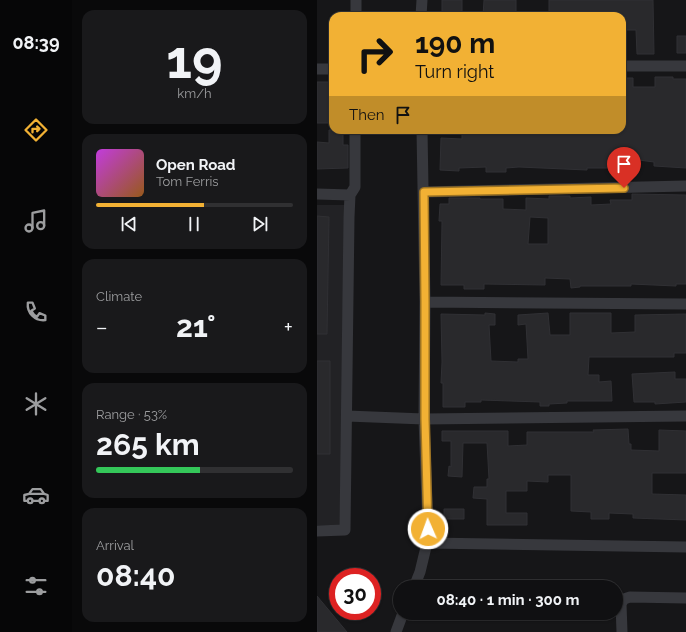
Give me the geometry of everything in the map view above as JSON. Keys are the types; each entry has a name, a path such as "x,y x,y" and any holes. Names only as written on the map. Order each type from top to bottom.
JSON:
{"street":[{"path":"356,12 357,0"},
{"path":"421,0 421,12"},
{"path":"626,66 686,66"},
{"path":"317,69 329,69"},
{"path":"317,531 345,530 350,194 355,186 355,134"},
{"path":"417,580 427,543 428,529 425,419 424,192 422,134"},
{"path":"424,192 686,186"},
{"path":"317,194 350,194"},
{"path":"425,302 686,304"},
{"path":"347,416 425,419 686,416"},
{"path":"427,543 686,547"},
{"path":"622,632 621,604 624,599 630,597 686,598"},
{"path":"396,632 400,620"}],"shaded area":[{"path":"317,205 344,205 341,525 317,525"}],"building":[{"path":"442,0 462,0 462,12 442,12"},
{"path":"484,0 516,0 516,12 483,12"},
{"path":"549,0 653,0 654,54 637,54 636,30 626,30 626,12 549,12"},
{"path":"677,36 686,36 686,53 677,53"},
{"path":"655,77 686,79 686,168 654,166 654,162 631,159 631,165 608,164 608,168 587,168 587,170 519,167 506,168 506,172 486,172 486,167 459,168 459,171 440,170 441,138 462,139 462,134 626,134 626,78 633,78 633,87 655,87"},
{"path":"317,82 329,82 329,123 317,123"},
{"path":"329,134 343,134 343,145 348,145 348,168 317,169 317,142 329,143"},
{"path":"632,194 686,195 686,284 676,284 676,286 631,284 631,286 580,286 571,288 570,279 545,278 545,285 484,284 484,289 464,289 464,285 441,285 442,221 439,221 440,204 449,204 449,198 503,199 503,209 526,210 526,198 549,199 549,196 570,196 570,198 591,197 591,205 611,204 610,200 632,200","holes":["530,217 548,218 548,244 528,244"]},
{"path":"317,216 329,217 327,334 317,334"},
{"path":"485,313 495,314 495,325 489,325 491,361 518,362 518,359 528,359 526,324 518,325 518,315 548,313 550,335 570,335 570,313 611,313 611,333 635,332 635,315 686,314 686,353 674,353 674,357 589,357 588,375 599,375 599,382 611,381 612,401 567,401 567,403 540,406 540,402 481,400 481,402 465,402 465,407 443,407 443,383 441,383 441,314 485,315"},
{"path":"317,361 330,361 330,454 317,454"},
{"path":"675,372 675,379 686,379 686,402 655,404 655,402 634,402 632,374"},
{"path":"628,429 631,450 659,451 659,430 686,431 686,473 652,473 652,494 686,495 686,520 633,518 633,514 609,513 609,519 591,519 591,512 571,511 571,475 548,475 548,482 527,481 527,491 506,491 506,513 527,513 527,525 487,525 487,499 473,498 474,487 487,487 487,479 489,479 487,443 463,443 462,477 448,476 449,466 451,467 451,441 442,441 442,431 508,431 508,446 527,445 527,432 594,432 593,430"},
{"path":"444,509 464,509 464,519 444,519"},
{"path":"317,596 329,610 329,620 337,620 347,632 317,632"}],"route":[{"path":"428,529 425,419 424,192 624,188"}]}
